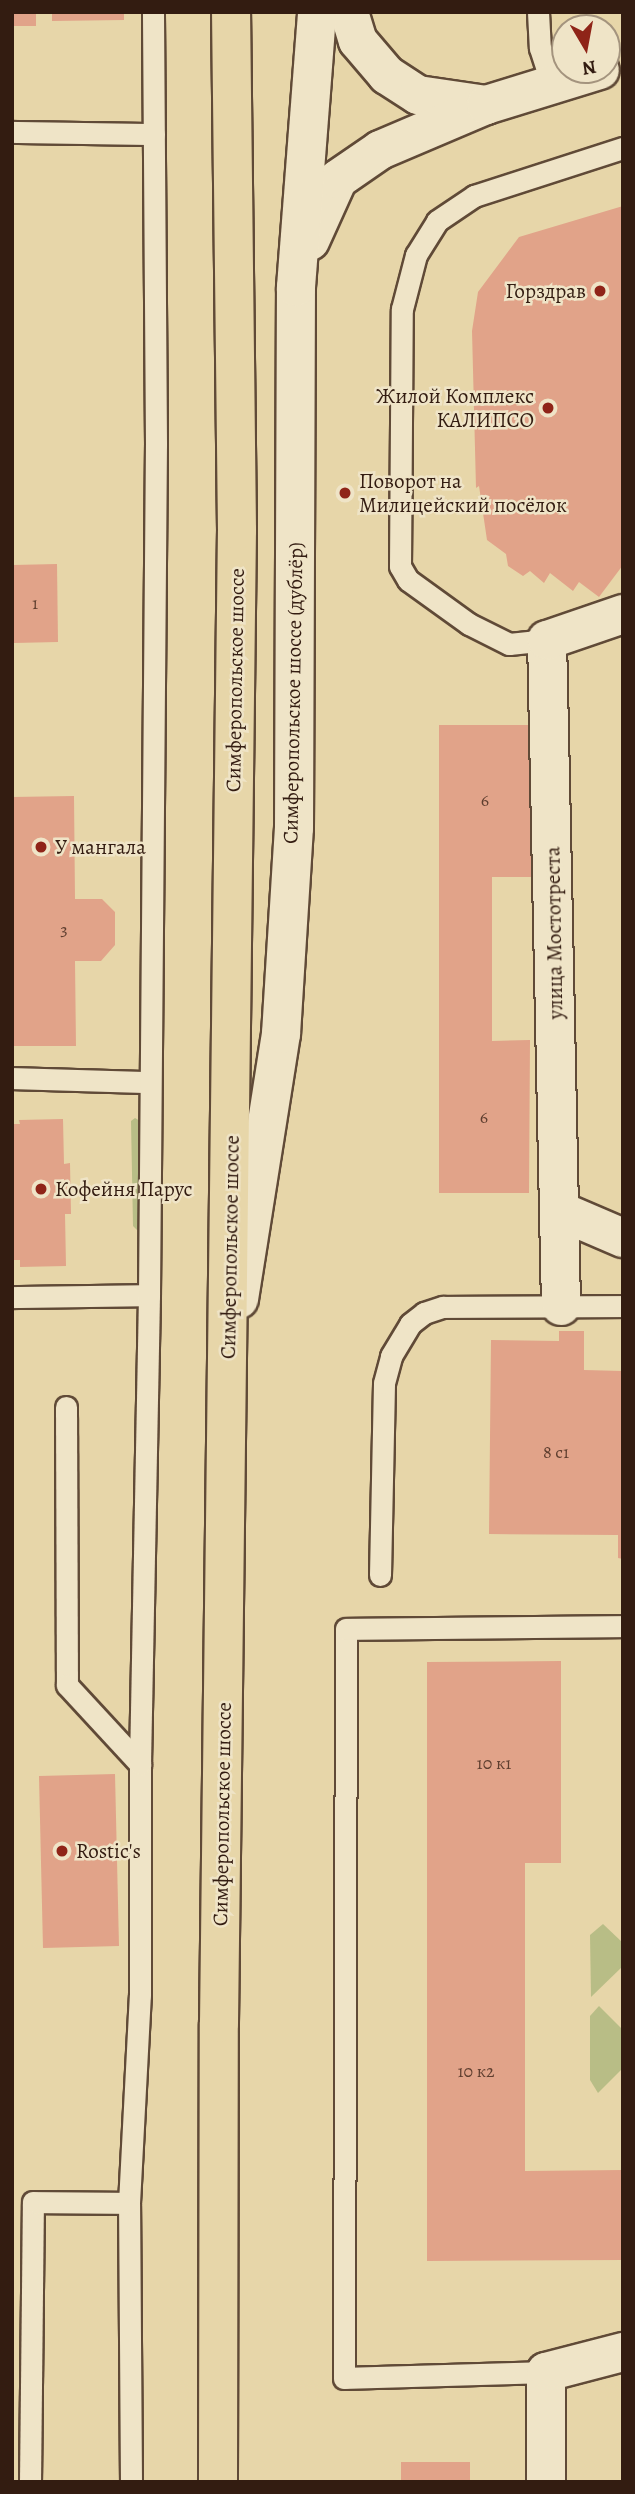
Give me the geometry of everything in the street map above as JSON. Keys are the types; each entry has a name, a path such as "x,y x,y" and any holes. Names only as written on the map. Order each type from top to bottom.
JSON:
{"main road":[{"name":"Симферопольское шоссе (дублёр)","path":"228,1370 281,1034 294,828 296,287 317,12"},
{"path":"349,12 358,41 387,75 418,95 485,105"},
{"name":"Симферопольское шоссе","path":"218,2482 219,2023 237,530 233,21"},
{"path":"296,287 316,224 338,179 380,150 485,105 552,84"},
{"path":"547,640 623,614"},
{"name":"улица Мостотреста","path":"547,640 561,1306"},
{"path":"561,1211 623,1238"},
{"path":"546,2482 546,2372 623,2352"}],"lane":[{"path":"131,2482 129,2203 140,1995 149,1295 156,444 153,12"},
{"path":"538,12 540,48 551,81"},
{"path":"12,132 154,134"},
{"path":"547,640 509,644 469,624 408,580 400,566 402,309 416,255 437,221 474,196 623,148"},
{"path":"12,1078 150,1082"},
{"path":"12,1297 149,1295"},
{"path":"380,1575 384,1382 391,1356 410,1324 424,1313 443,1307 623,1306"},
{"path":"66,1407 67,1685 141,1764"},
{"path":"546,2372 344,2378 346,1629 623,1626"},
{"path":"30,2482 33,2202 129,2203"}],"green space":[{"path":"135,1118 140,1121 141,1229 137,1230 133,1226 131,1121"},
{"path":"603,1924 623,1943 623,1966 591,1997 590,1935"},
{"path":"599,2006 623,2030 623,2068 598,2093 590,2080 590,2016"}],"building":[{"path":"12,12 36,12 36,26 12,26"},
{"path":"52,12 124,12 124,20 52,21"},
{"name":"Жилой Комплекс КАЛИПСО","path":"623,206 623,565 599,597 579,582 573,591 550,573 544,583 530,571 523,576 508,566 506,554 487,540 479,486 476,488 472,331 478,292 519,237"},
{"path":"57,564 58,642 14,643 13,565"},
{"path":"439,725 531,725 531,877 492,877 492,1041 530,1040 529,1193 439,1193"},
{"path":"74,796 75,899 102,899 115,912 115,945 101,961 75,961 76,1046 12,1046 12,797"},
{"name":"Кофейня Парус","path":"63,1119 64,1164 70,1163 71,1214 65,1214 66,1266 20,1267 20,1260 12,1260 12,1124 20,1124 19,1120"},
{"path":"559,1331 584,1331 584,1370 623,1371 623,1559 618,1558 618,1535 489,1534 491,1340 559,1341"},
{"path":"561,1661 561,1863 525,1863 525,2171 623,2170 623,2260 427,2261 427,1662"},
{"path":"115,1774 119,1946 43,1948 39,1776"},
{"path":"401,2462 470,2462 470,2482 401,2482"}],"place":[{"name":"Горздрав","path":"600,291"},
{"name":"Жилой Комплекс КАЛИПСО","path":"548,408"},
{"name":"Поворот на Милицейский посёлок","path":"345,493"},
{"name":"У мангала","path":"41,847"},
{"name":"Кофейня Парус","path":"41,1189"},
{"name":"Rostic's","path":"62,1851"}]}
